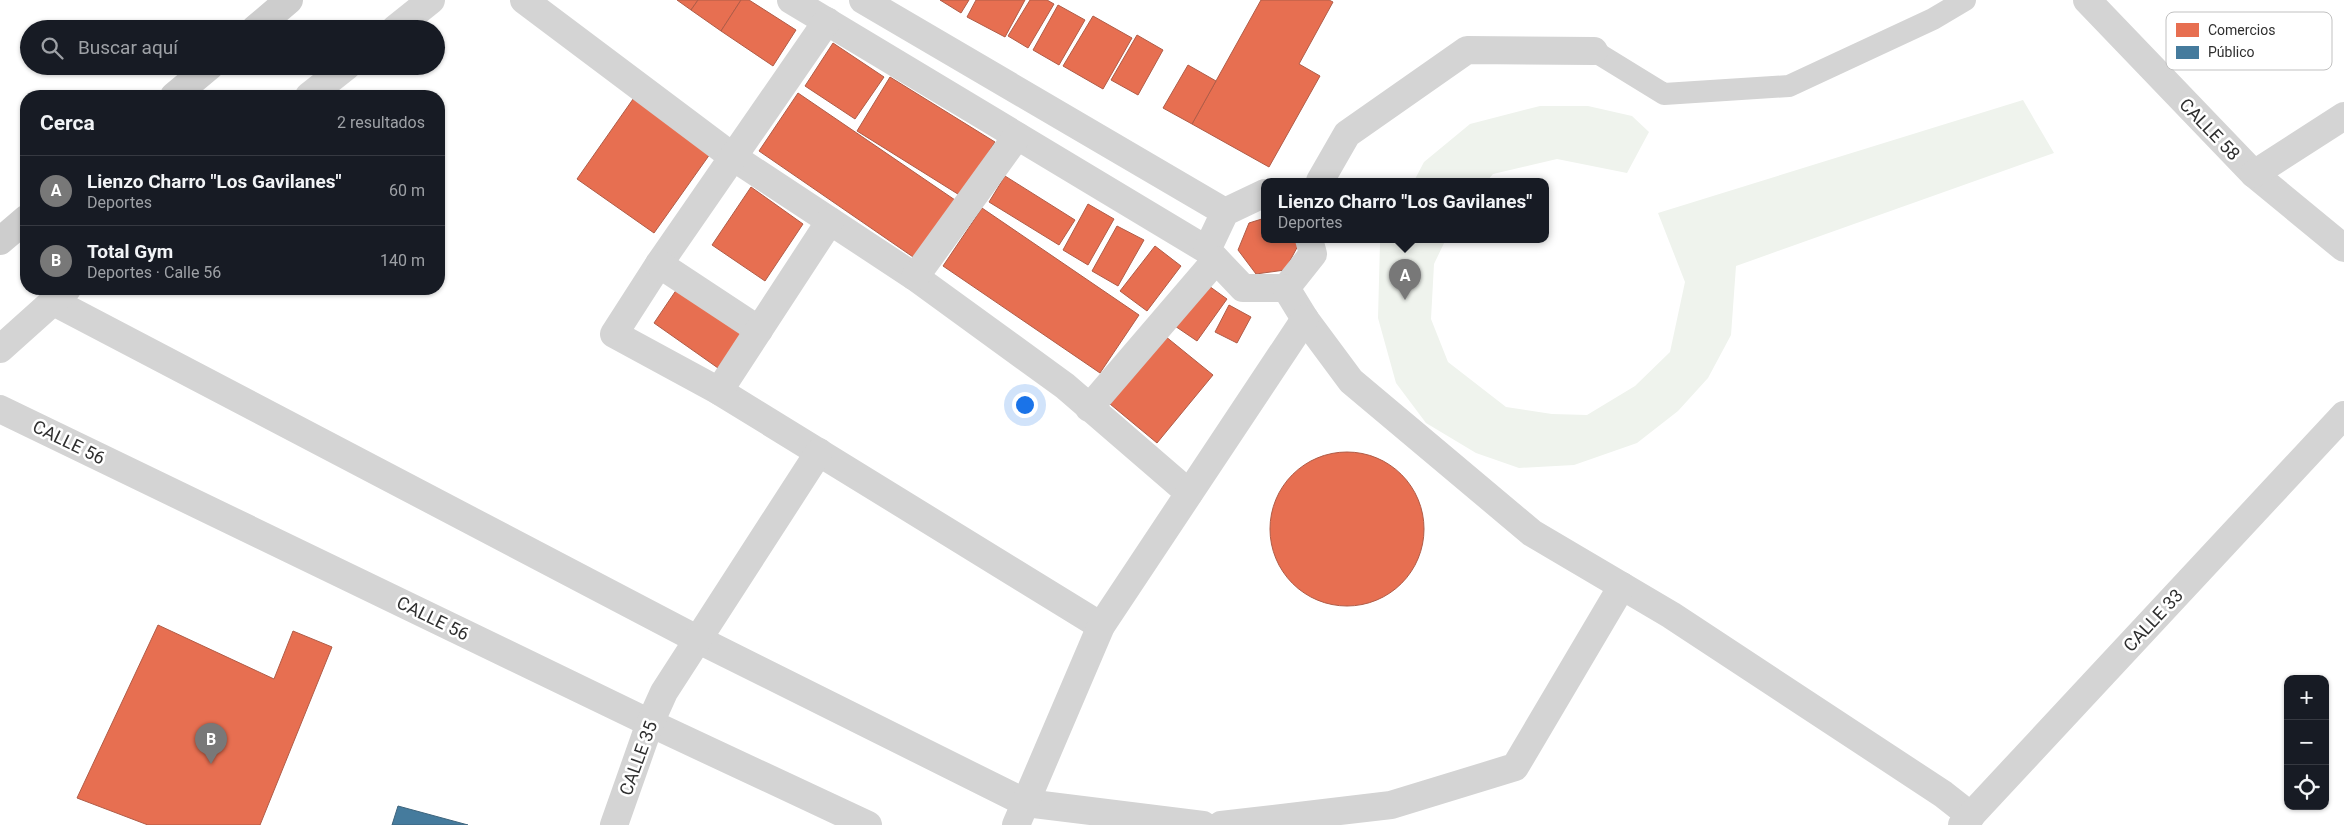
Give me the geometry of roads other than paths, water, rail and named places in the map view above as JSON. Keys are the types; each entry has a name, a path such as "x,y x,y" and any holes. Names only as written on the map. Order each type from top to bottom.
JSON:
{"street":[{"path":"266,20 289,0"},
{"path":"406,20 431,0"},
{"path":"524,0 733,157 915,277 1065,386 1189,493"},
{"path":"791,0 1212,255 1243,288 1286,288"},
{"path":"863,0 1225,212"},
{"name":"CALLE 58","path":"2087,0 2254,174 2344,248"},
{"path":"827,21 659,264 614,334 719,390 1101,626"},
{"path":"1322,178 1347,134 1466,50 1594,51"},
{"path":"181,90 199,75"},
{"path":"317,90 336,75"},
{"path":"2254,174 2344,116"},
{"path":"915,277 1017,136"},
{"path":"1089,408 1212,255 1225,212 1261,195"},
{"path":"719,390 830,221"},
{"path":"0,241 20,224"},
{"path":"1286,288 1313,254 1310,243"},
{"path":"659,264 759,330"},
{"path":"1286,288 1305,319 1351,381 1532,533 1671,615 1820,712 1943,794 1967,820"},
{"path":"0,350 61,295 1021,814 1203,825"},
{"path":"1021,814 1101,626 1305,319"},
{"name":"CALLE 56","path":"0,409 650,723 868,825"},
{"name":"CALLE 33","path":"1967,820 2344,415"},
{"name":"CALLE 35","path":"614,825 650,723 664,692 819,452"},
{"path":"1221,825 1391,805 1515,767 1622,586"}],"lane":[{"path":"1594,51 1664,94 1789,86 1933,20 1965,0"}],"place":[{"name":"Lienzo Charro \"Los Gavilanes\"","path":"1405,300"},
{"name":"Total Gym","path":"211,764"}]}
